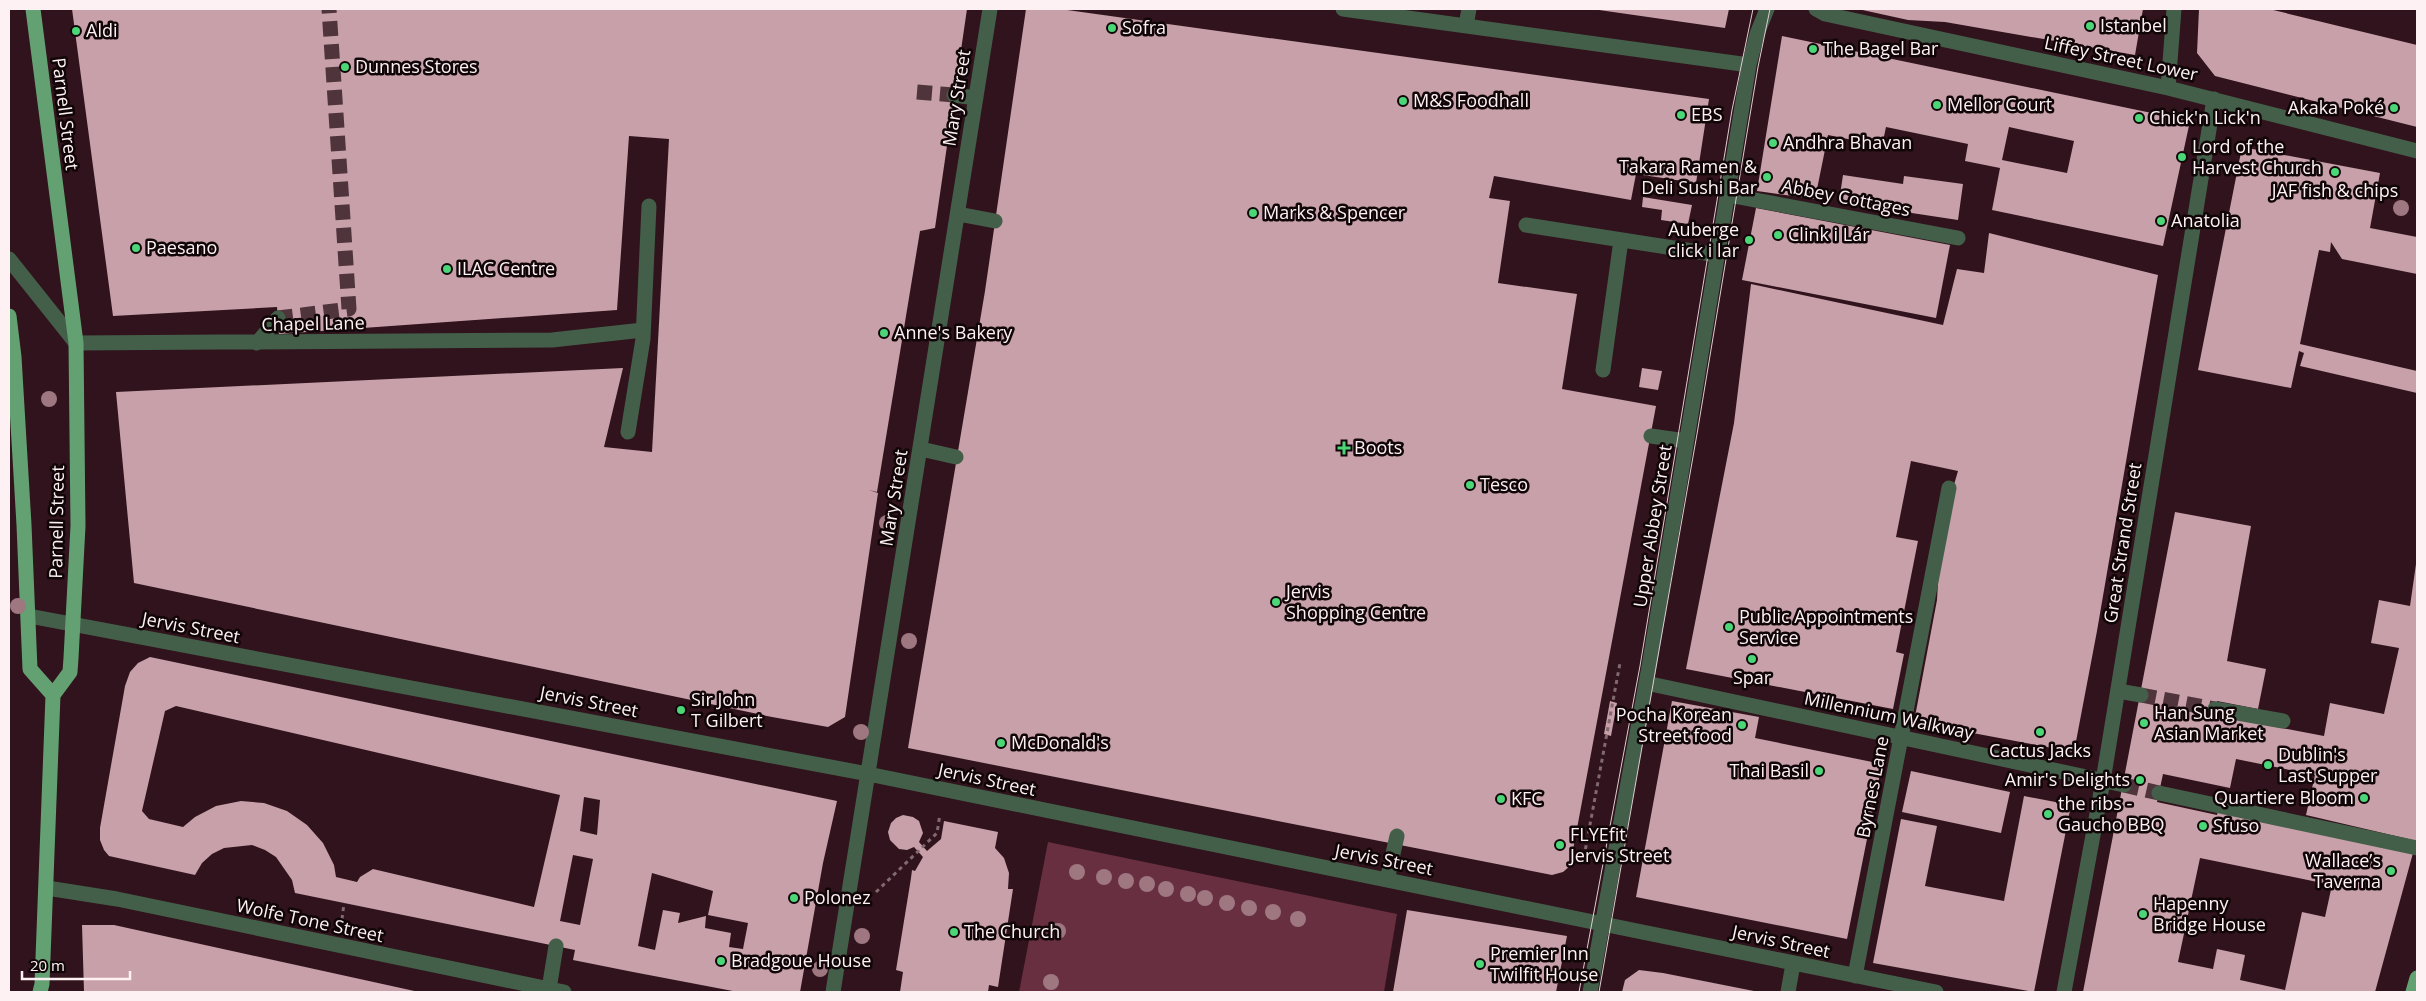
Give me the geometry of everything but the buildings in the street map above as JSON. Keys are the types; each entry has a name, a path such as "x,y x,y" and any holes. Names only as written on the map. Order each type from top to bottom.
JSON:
{"main road":[{"name":"Parnell Street","path":"9,316 16,387 29,616 30,669 54,696 70,672 78,526 76,344 33,9"},
{"path":"40,992 47,888 54,696"},
{"path":"2413,992 2417,978"}],"street":[{"name":"Mary Street","path":"833,992 990,9"},
{"path":"1343,9 1749,65"},
{"path":"1466,25 1469,9"},
{"name":"Upper Abbey Street","path":"1590,992 1646,683 1749,65 1767,9"},
{"name":"Liffey Street Lower","path":"1816,9 1825,14 2168,88 2417,151"},
{"path":"2168,88 2174,9"},
{"path":"954,95 976,98"},
{"name":"Great Strand Street","path":"2064,992 2103,781 2214,99"},
{"name":"Abbey Cottages","path":"1728,195 1958,238"},
{"path":"628,432 643,330 649,206"},
{"path":"958,214 995,221"},
{"path":"1526,225 1718,255"},
{"path":"1603,370 1621,240"},
{"path":"9,258 76,344"},
{"path":"257,343 278,318"},
{"name":"Chapel Lane","path":"76,344 552,340 643,330"},
{"path":"1651,436 1686,441"},
{"path":"920,449 956,457"},
{"name":"Byrnes Lane","path":"1855,976 1949,488"},
{"name":"Jervis Street","path":"29,616 868,774 1936,992"},
{"name":"Millennium Walkway","path":"1646,683 2124,785"},
{"path":"2118,691 2141,696"},
{"path":"2215,709 2283,721"},
{"path":"2159,793 2417,848"},
{"path":"1387,880 1397,836"},
{"name":"Wolfe Tone Street","path":"47,888 117,899 564,992"},
{"path":"548,989 556,946"},
{"path":"1788,992 1793,964"}],"path":[{"path":"1584,857 1620,663"},
{"path":"872,896 937,833 940,814"}],"shaded area":[{"path":"1048,842 1397,914 1384,992 1019,992"}],"tunnel":[{"path":"278,318 349,309 329,9"},
{"path":"917,92 954,95"},
{"path":"2141,695 2215,709"},
{"path":"2124,785 2159,793"}],"tram line":[{"path":"1579,992 1640,666 1732,110 1753,9"},
{"path":"1599,992 1697,434 1758,67 1770,9"}],"place":[{"name":"Istanbel","path":"2090,26"},
{"name":"Sofra","path":"1112,28"},
{"name":"Aldi","path":"76,31"},
{"name":"The Bagel Bar","path":"1813,49"},
{"name":"Dunnes Stores","path":"345,67"},
{"name":"M&S Foodhall","path":"1403,101"},
{"name":"Mellor Court","path":"1937,105"},
{"name":"Akaka Poké","path":"2394,108"},
{"name":"EBS","path":"1681,115"},
{"name":"Chick'n Lick'n","path":"2139,118"},
{"name":"Andhra Bhavan","path":"1773,143"},
{"name":"Lord of the Harvest Church","path":"2182,157"},
{"name":"JAF fish & chips","path":"2335,172"},
{"name":"Takara Ramen & Deli Sushi Bar","path":"1767,177"},
{"name":"Marks & Spencer","path":"1253,213"},
{"name":"Anatolia","path":"2161,221"},
{"name":"Clink i Lár","path":"1778,235"},
{"name":"Auberge click i lar","path":"1749,240"},
{"name":"Paesano","path":"136,248"},
{"name":"ILAC Centre","path":"447,269"},
{"name":"Anne's Bakery","path":"884,333"},
{"name":"Boots","path":"1344,448"},
{"name":"Tesco","path":"1470,485"},
{"name":"Jervis Shopping Centre","path":"1276,602"},
{"name":"Public Appointments Service","path":"1729,627"},
{"name":"Spar","path":"1752,659"},
{"name":"Sir John T Gilbert","path":"681,710"},
{"name":"Han Sung Asian Market","path":"2144,723"},
{"name":"Pocha Korean Street food","path":"1742,725"},
{"name":"Cactus Jacks","path":"2040,732"},
{"name":"McDonald's","path":"1001,743"},
{"name":"Dublin's Last Supper","path":"2268,765"},
{"name":"Thai Basil","path":"1819,771"},
{"name":"Amir's Delights","path":"2140,780"},
{"name":"Quartiere Bloom","path":"2364,798"},
{"name":"KFC","path":"1501,799"},
{"name":"the ribs - Gaucho BBQ","path":"2048,814"},
{"name":"Sfuso","path":"2203,826"},
{"name":"FLYEfit Jervis Street","path":"1560,845"},
{"name":"Wallace’s Taverna","path":"2391,871"},
{"name":"Polonez","path":"794,898"},
{"name":"Hapenny Bridge House","path":"2143,914"},
{"name":"The Church","path":"954,932"},
{"name":"Bradgoue House","path":"721,961"},
{"name":"Premier Inn Twilfit House","path":"1480,964"}]}
